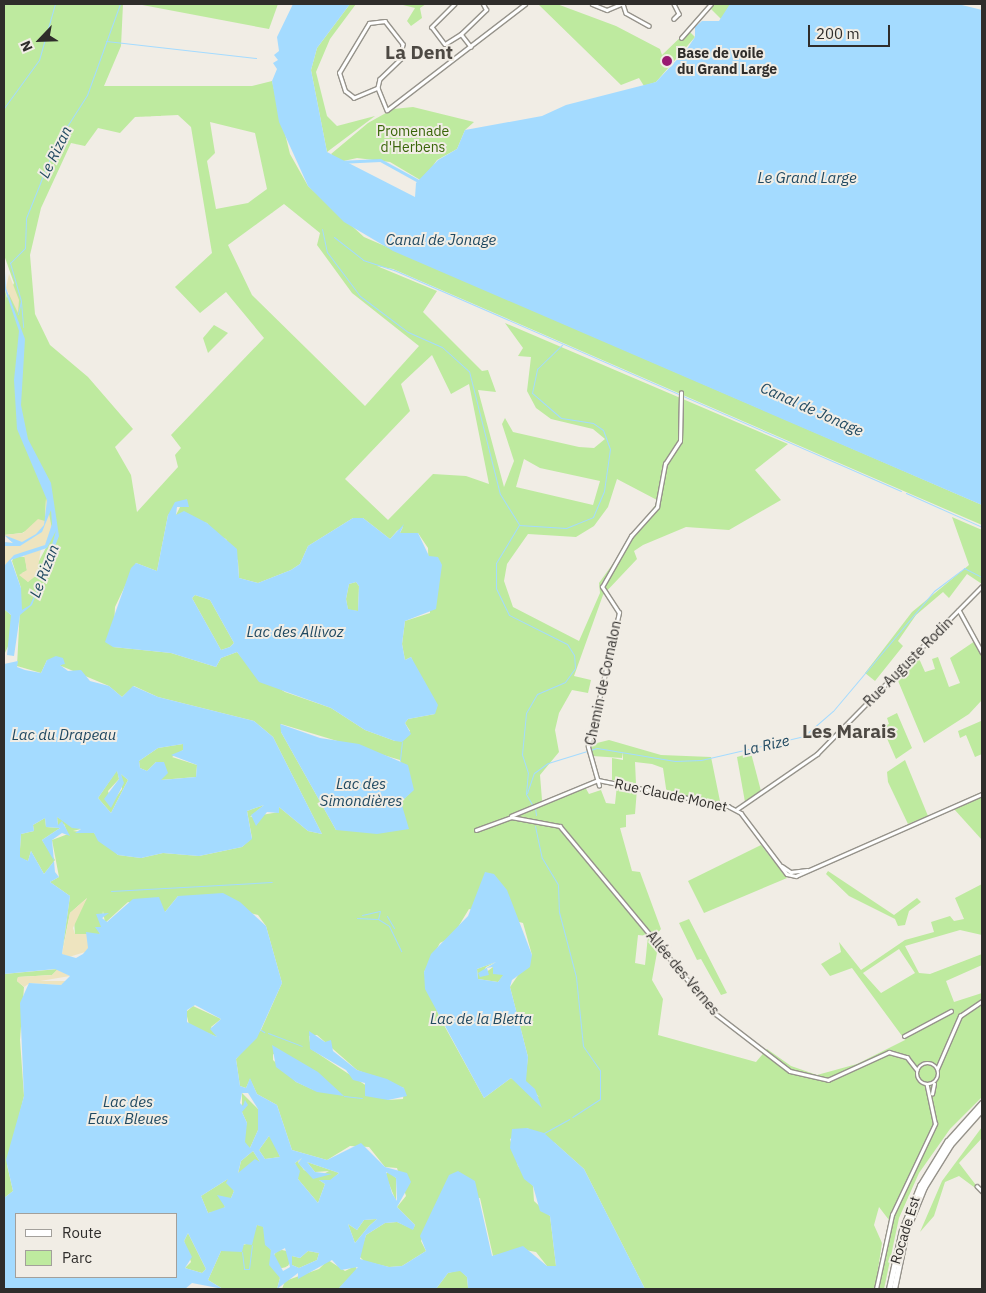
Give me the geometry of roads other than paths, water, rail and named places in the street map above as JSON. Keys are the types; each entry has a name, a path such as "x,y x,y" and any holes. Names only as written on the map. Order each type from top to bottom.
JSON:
{"highway":[{"name":"Rocade Est","path":"889,1289 902,1230 923,1179 947,1142 982,1103"},
{"name":"Rocade Est","path":"894,1289 906,1231 924,1187 950,1145 982,1109"}],"street":[{"path":"455,4 432,27 444,44 461,34 486,10 483,4"},
{"path":"378,88 354,98 345,91 338,70 364,27 377,20 390,24 404,50 401,59 383,72 378,88 387,110 525,4"},
{"path":"592,4 607,10 622,4 626,13 649,26"},
{"path":"674,4 679,14 674,19"},
{"path":"681,38 711,4"},
{"path":"461,34 471,47"},
{"name":"Chemin de Cornalon","path":"599,786 588,747 618,609 602,587 631,536 657,506 665,464 680,441 681,393"},
{"name":"Rue Auguste Rodin","path":"737,809 807,763 982,586"},
{"path":"959,610 982,652"},
{"path":"476,830 598,780"},
{"name":"Rue Claude Monet","path":"598,780 737,809 779,863 791,872 811,868 982,794"},
{"name":"Allée des Vernes","path":"511,817 560,826 716,1014 790,1071 828,1080 887,1052 922,1065"},
{"path":"932,1094 937,1068 960,1016 982,1001"},
{"path":"904,1036 952,1011"},
{"path":"917,1070 922,1065 934,1065 941,1062"},
{"path":"876,1289 892,1215 931,1139 935,1112 932,1094 927,1085 918,1080 914,1063"},
{"path":"934,1065 937,1068"},
{"path":"927,1085 934,1084"},
{"path":"977,1186 982,1191"}],"water":[{"name":"Le Grand Large","path":"293,4 350,4 317,48 311,70 327,152 415,197 416,183 438,160 457,149 465,130 542,116 566,105 656,82 687,49 695,37 695,27 702,21 719,21 730,4 958,4 982,10 982,505 393,251 344,222 308,186 279,122 272,81 277,69 273,63 278,60 274,55 279,51 277,37"},
{"path":"4,255 6,288 25,339 21,405 28,439 51,483 59,536 41,582 32,605 20,615 14,656 7,655 11,615 4,609 4,566 14,555 45,545 52,524 51,510 42,532 20,546 4,546 4,542 13,543 4,535 22,542 36,534 44,525 47,500 17,429 14,380 19,331 4,287","holes":["56,531 41,582 30,605 22,610 21,588 11,560 47,548"]},
{"name":"Lac des Allivoz","path":"187,499 189,507 177,507 176,515 184,511 207,523 237,549 239,578 258,583 291,570 300,564 308,546 353,518 363,518 390,539 404,524 400,533 418,533 429,556 438,557 442,565 436,609 405,621 402,644 405,660 411,657 438,705 435,714 408,719 405,723 411,734 402,742 395,741 365,730 331,708 259,682 237,652 221,658 216,667 171,653 113,647 105,642 131,568 136,563 157,571 168,515 175,502","holes":["356,582 359,586 358,611 348,609 346,599 349,584","195,595 210,600 234,643 230,647 221,650 192,598"]},
{"name":"Lac des Eaux Bleues","path":"56,656 63,658 65,664 60,665 68,671 81,670 90,681 109,686 122,697 133,686 158,697 254,721 273,737 322,834 308,831 279,807 279,813 267,812 256,826 251,815 264,805 247,811 252,839 242,847 199,856 163,853 141,858 118,855 98,841 94,833 75,833 81,829 72,828 57,817 58,825 62,821 70,836 62,833 52,840 54,861 55,872 59,877 50,882 70,896 62,954 76,958 83,954 88,948 86,932 100,934 95,927 101,927 96,914 109,913 102,918 107,922 133,899 159,897 165,912 178,896 223,893 240,902 266,926 282,983 257,1038 236,1059 240,1086 246,1088 250,1078 257,1094 277,1105 292,1150 327,1160 361,1143 385,1167 407,1173 411,1182 397,1207 415,1225 413,1230 397,1222 385,1223 366,1235 360,1259 389,1267 402,1266 426,1251 420,1236 449,1175 458,1171 475,1181 492,1256 523,1246 547,1266 556,1266 550,1216 540,1211 533,1186 524,1179 510,1148 512,1129 527,1128 544,1133 584,1169 645,1289 461,1289 468,1288 467,1277 460,1271 448,1273 436,1289 338,1289 358,1267 341,1270 332,1260 298,1279 298,1273 277,1289 280,1278 269,1265 271,1250 265,1245 263,1227 257,1225 252,1245 244,1244 242,1252 221,1251 208,1280 223,1289 192,1283 185,1289 4,1289 4,1198 13,1191 6,1160 24,1096 20,1003 29,983 61,985 70,976 55,969 4,974 4,664 18,661 17,667 41,673 47,660","holes":["183,744 183,750 171,755 197,765 196,777 161,780 168,773 164,762 156,762 147,771 140,768 139,761 158,748","117,771 119,779 104,799 111,808 124,783 121,774 128,780 111,813 98,798","45,818 46,827 60,828 42,840 54,861 44,874 31,851 28,861 20,857 21,834 34,831 33,825","195,1005 221,1019 210,1029 217,1037 187,1022 187,1010","242,1093 248,1093 258,1109 258,1130 250,1148 245,1142 247,1123 242,1112 248,1105 245,1100 243,1106 240,1103","269,1136 280,1157 265,1159 259,1150","253,1151 260,1162 255,1159 238,1173 241,1161","302,1158 298,1163 313,1179 332,1174 315,1172 307,1162 339,1173 330,1180 319,1180 325,1184 318,1203 298,1179 300,1171 295,1163","386,1172 396,1178 397,1201 392,1193","228,1179 226,1183 234,1191 231,1198 217,1195 225,1207 208,1213 201,1196","377,1219 355,1243 348,1224 357,1230 364,1220","188,1233 206,1269 202,1273 185,1268 192,1257 184,1241","285,1248 290,1267 283,1271 274,1254","308,1251 319,1253 317,1260 299,1268 292,1265 292,1256 300,1258"]},
{"name":"Lac des Simondières","path":"280,724 320,738 359,744 408,765 414,790 401,802 409,829 377,834 336,830 281,732"},
{"name":"Lac de la Bletta","path":"485,872 494,874 507,890 532,955 530,967 512,980 510,987 528,1057 526,1081 535,1089 542,1108 511,1078 484,1098 425,989 424,972 431,954 468,916","holes":["496,962 478,973 480,977 489,975 487,968 493,967 493,974 503,975 498,982 478,979 477,969"]},
{"path":"309,1031 325,1042 331,1040 333,1051 357,1070 387,1079 404,1088 407,1096 388,1100 365,1096 365,1083 353,1080 346,1070 310,1049"},
{"path":"272,1045 318,1072 344,1096 317,1092 296,1082 276,1067"}],"waterway":[{"path":"4,108 39,60 55,4"},
{"name":"Le Rizan","path":"18,314 21,301 10,263 25,248 26,218 57,142 87,95 120,4"},
{"path":"106,41 256,58"},
{"path":"339,162 380,160 420,182"},
{"path":"322,229 327,252 360,296 408,332 442,347 469,371 500,494 519,524"},
{"path":"334,237 363,260 394,270 901,491"},
{"name":"Le Rizan","path":"21,302 23,327"},
{"path":"533,806 526,794 528,773 522,754 526,713 537,694 565,682 575,668 574,655 567,644 509,615 496,588 496,563 519,525 566,528 593,517 604,491 610,449 603,430 593,423 561,418 532,393 537,369 562,345"},
{"path":"906,493 982,527"},
{"name":"La Rize","path":"527,793 534,773 548,763 597,748 675,761 701,760 804,736 833,711 934,591 964,568 982,577"},
{"path":"400,760 402,742"},
{"path":"535,808 536,815"},
{"path":"535,826 542,858 558,885 559,912 576,977 583,1046 600,1070 600,1099 572,1117"},
{"path":"111,891 272,882"},
{"path":"380,911 378,919 389,926 401,951"},
{"path":"362,915 380,911"},
{"path":"387,916 394,928"},
{"path":"357,918 377,919"},
{"path":"268,1033 302,1046"},
{"path":"344,1096 362,1098"},
{"path":"544,1133 569,1119"},
{"path":"242,1252 244,1269 249,1269 252,1245"}],"place":[{"name":"Base de voile du Grand Large","path":"667,61"}],"district":[{"name":"La Dent","path":"419,53"},
{"name":"Les Marais","path":"849,732"}],"park label":[{"name":"Promenade d'Herbens","path":"413,140"}],"water label":[{"name":"Canal de Jonage","path":"441,240"},
{"name":"Canal de Jonage","path":"812,409"},
{"name":"Lac du Drapeau","path":"64,735"}]}
